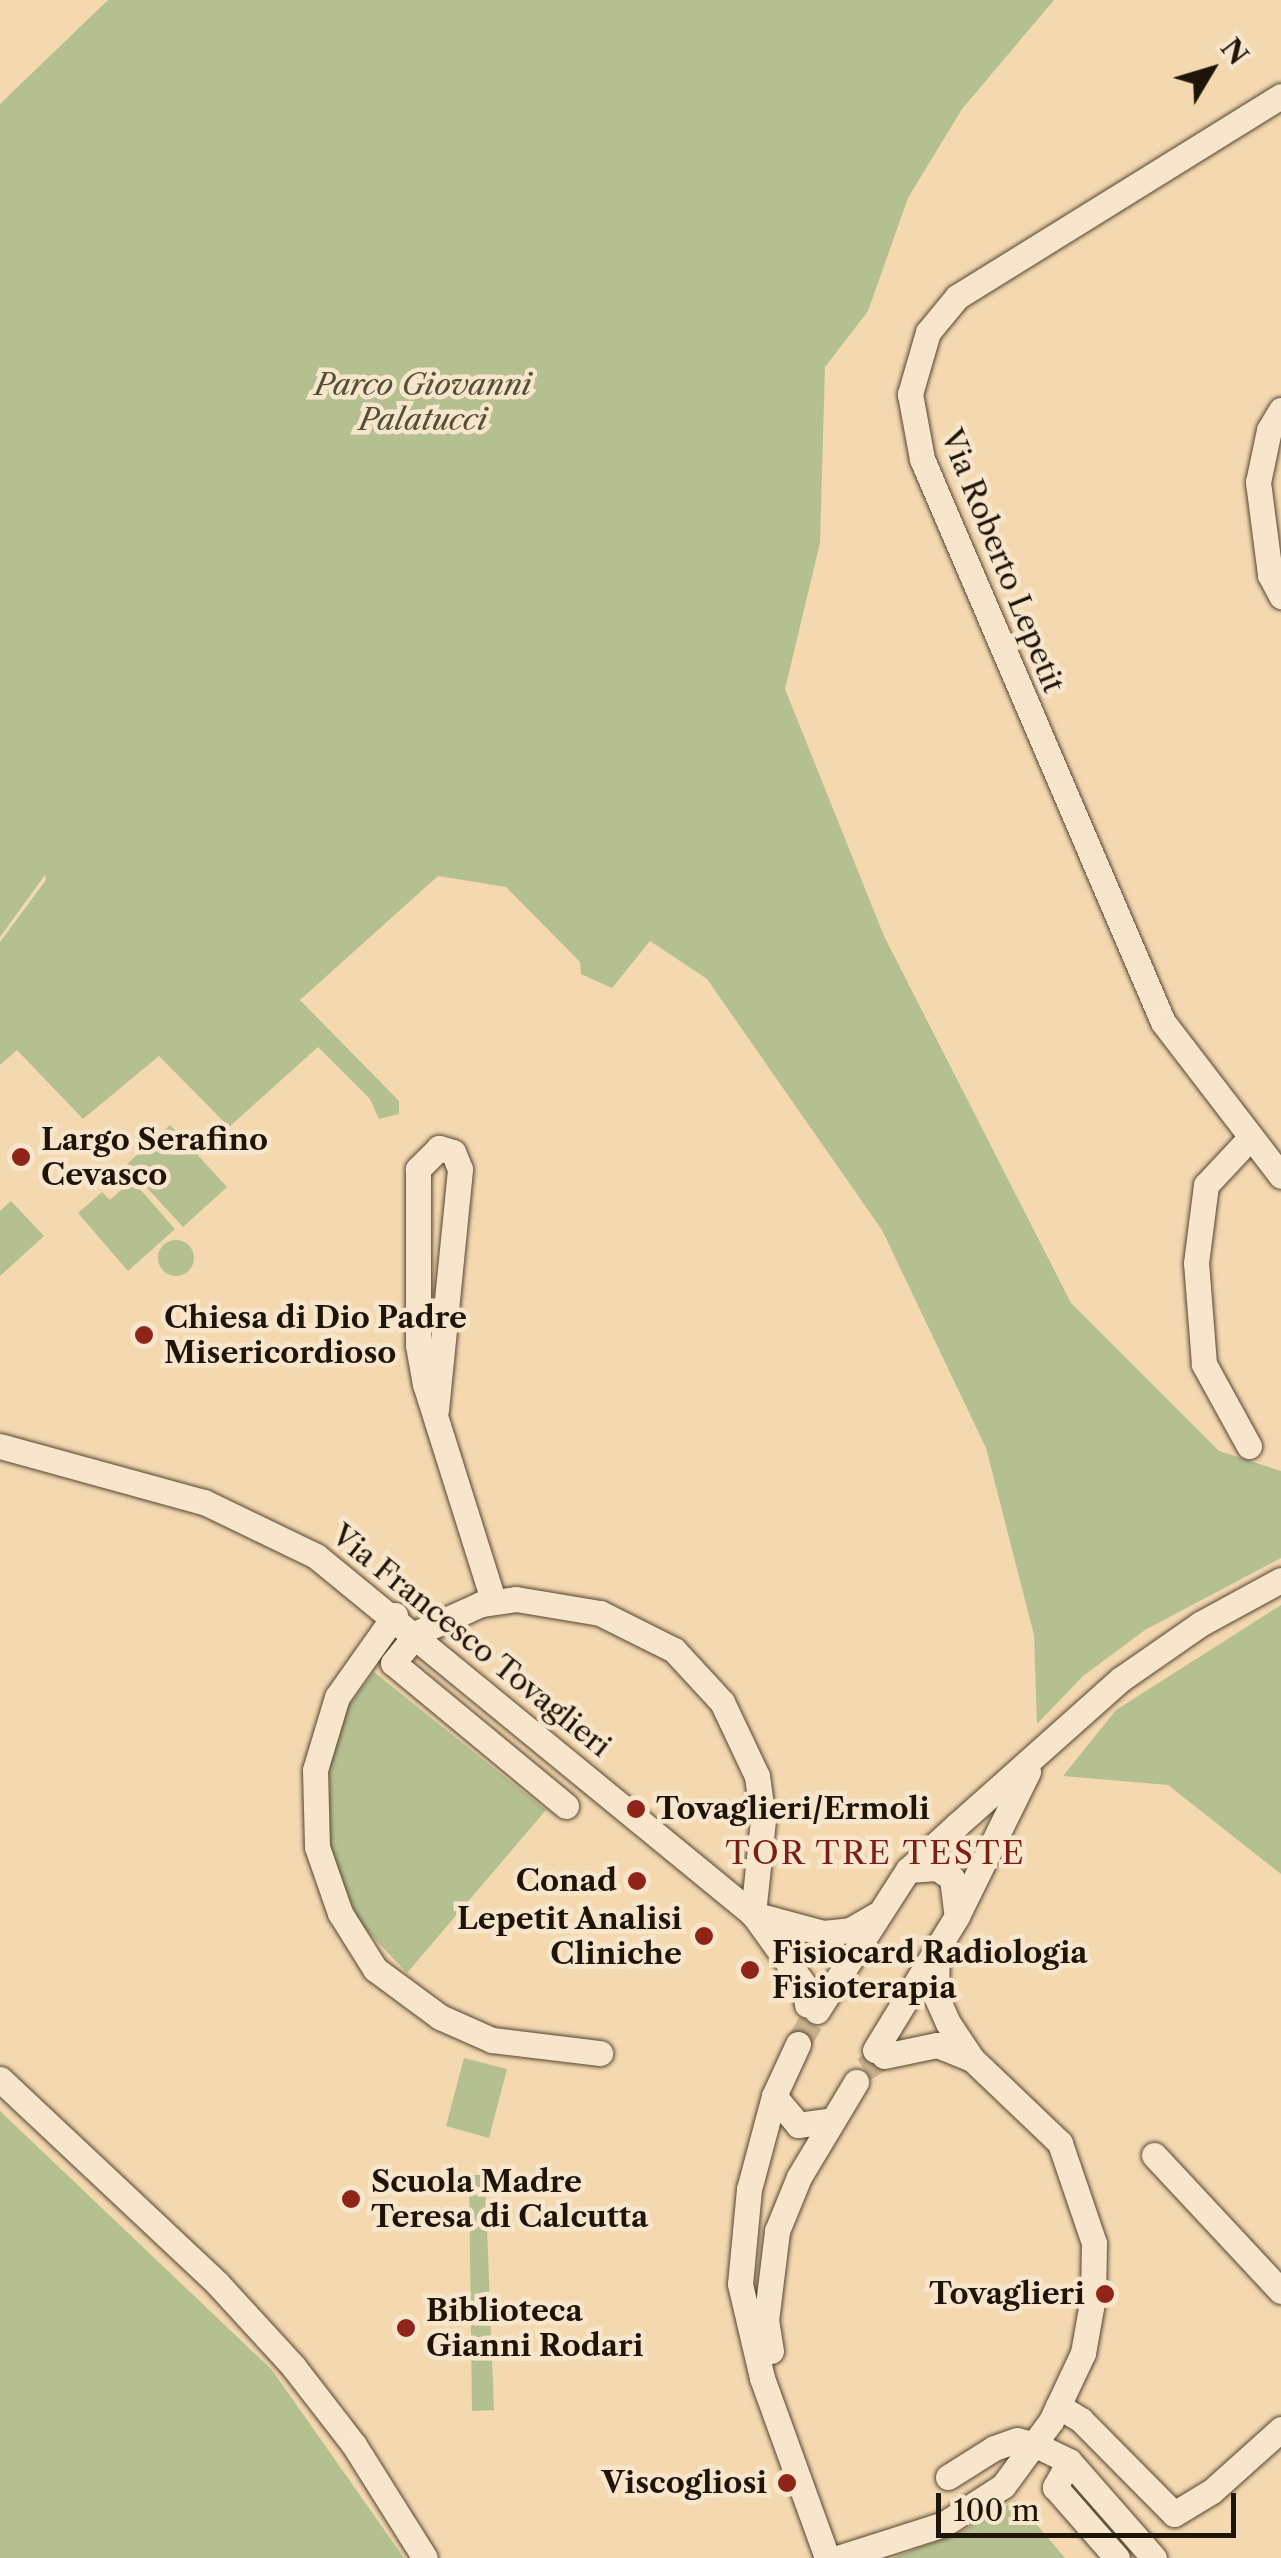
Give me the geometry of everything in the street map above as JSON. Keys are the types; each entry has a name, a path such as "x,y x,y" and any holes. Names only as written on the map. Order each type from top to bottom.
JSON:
{"street":[{"name":"Via Roberto Lepetit","path":"1281,96 957,297 928,332 910,394 922,459 1111,909 1163,1022 1281,1176"},
{"path":"1281,410 1270,430 1259,499 1270,576 1281,596"},
{"path":"1259,499 1281,525"},
{"path":"1249,1446 1204,1364 1196,1263 1206,1185 1250,1138"},
{"path":"436,1410 460,1169 452,1152 438,1148 418,1169 418,1346 436,1410 493,1600"},
{"name":"Via Francesco Tovaglieri","path":"0,1446 147,1484 247,1519 316,1556 395,1614 752,1914"},
{"path":"566,1806 393,1663 417,1634 493,1600 564,1604 620,1620 674,1650 713,1690 740,1733 759,1788 762,1844 752,1914 804,1986 812,2008 908,1870 1121,1679 1200,1624 1281,1580"},
{"path":"395,1614 338,1697 315,1770 317,1846 340,1913 375,1969 440,2017 492,2040 600,2053"},
{"path":"972,2059 936,2045 880,2053 957,1916 1038,1754"},
{"path":"908,1870 937,1868 952,1878 957,1916"},
{"path":"752,1914 823,1933 850,1930 876,1915"},
{"path":"838,2558 980,2506 1036,2445 1083,2353 1094,2243 1060,2143 972,2059 936,1996 937,1946"},
{"path":"798,2044 774,2096 748,2190 740,2284 762,2378 828,2558"},
{"path":"0,2079 217,2284 293,2366 354,2445 425,2558"},
{"path":"782,2425 766,2321 777,2231 856,2082"},
{"path":"774,2096 798,2124 833,2120"},
{"path":"1154,2155 1281,2292"},
{"path":"1058,2406 1081,2420 1174,2514 1212,2491 1281,2429"},
{"path":"948,2477 994,2448 1017,2440 1036,2445 1069,2461 1154,2558"},
{"path":"1069,2461 1055,2487 1117,2558"}],"green space":[{"name":"Parco Giovanni Palatucci","path":"108,0 1054,0 962,109 908,198 868,311 825,367 820,543 785,689 884,936 1071,1303 1219,1451 1281,1471 1281,1558 1145,1630 1083,1676 1037,1724 1034,1635 986,1448 882,1230 707,979 650,941 612,988 581,974 580,962 506,887 438,876 300,1000 399,1101 399,1114 379,1119 370,1099 318,1047 229,1127 159,1056 83,1119 17,1050 0,1065 0,942 46,880 45,875 0,937 0,104"},
{"path":"170,1125 227,1187 183,1227 126,1165"},
{"path":"132,1180 175,1229 128,1271 78,1213 102,1192 110,1200"},
{"path":"11,1201 44,1236 0,1276 0,1211"},
{"path":"176,1240 189,1245 194,1258 189,1271 176,1276 163,1271 158,1258 163,1245"},
{"path":"1281,1605 1281,1874 1168,1785 1063,1776 1116,1710"},
{"path":"374,1672 546,1810 407,1973 359,1922 329,1848 330,1761 344,1712"},
{"path":"464,2058 507,2069 489,2138 446,2126"},
{"path":"0,2111 272,2370 404,2558 0,2558"},
{"path":"469,2175 485,2175 494,2410 472,2411"},
{"path":"1016,2500 1065,2558 892,2558 960,2532"}],"tunnel":[{"path":"798,2044 817,2011"},
{"path":"864,2069 884,2056"}],"place":[{"name":"Largo Serafino Cevasco","path":"21,1157"},
{"name":"Chiesa di Dio Padre Misericordioso","path":"144,1335"},
{"name":"Tovaglieri/Ermoli","path":"636,1809"},
{"name":"Conad","path":"637,1881"},
{"name":"Lepetit Analisi Cliniche","path":"704,1936"},
{"name":"Fisiocard Radiologia Fisioterapia","path":"750,1970"},
{"name":"Scuola Madre Teresa di Calcutta","path":"351,2199"},
{"name":"Tovaglieri","path":"1105,2294"},
{"name":"Biblioteca Gianni Rodari","path":"406,2328"},
{"name":"Viscogliosi","path":"787,2483"}],"district":[{"name":"TOR TRE TESTE","path":"876,1853"}]}
